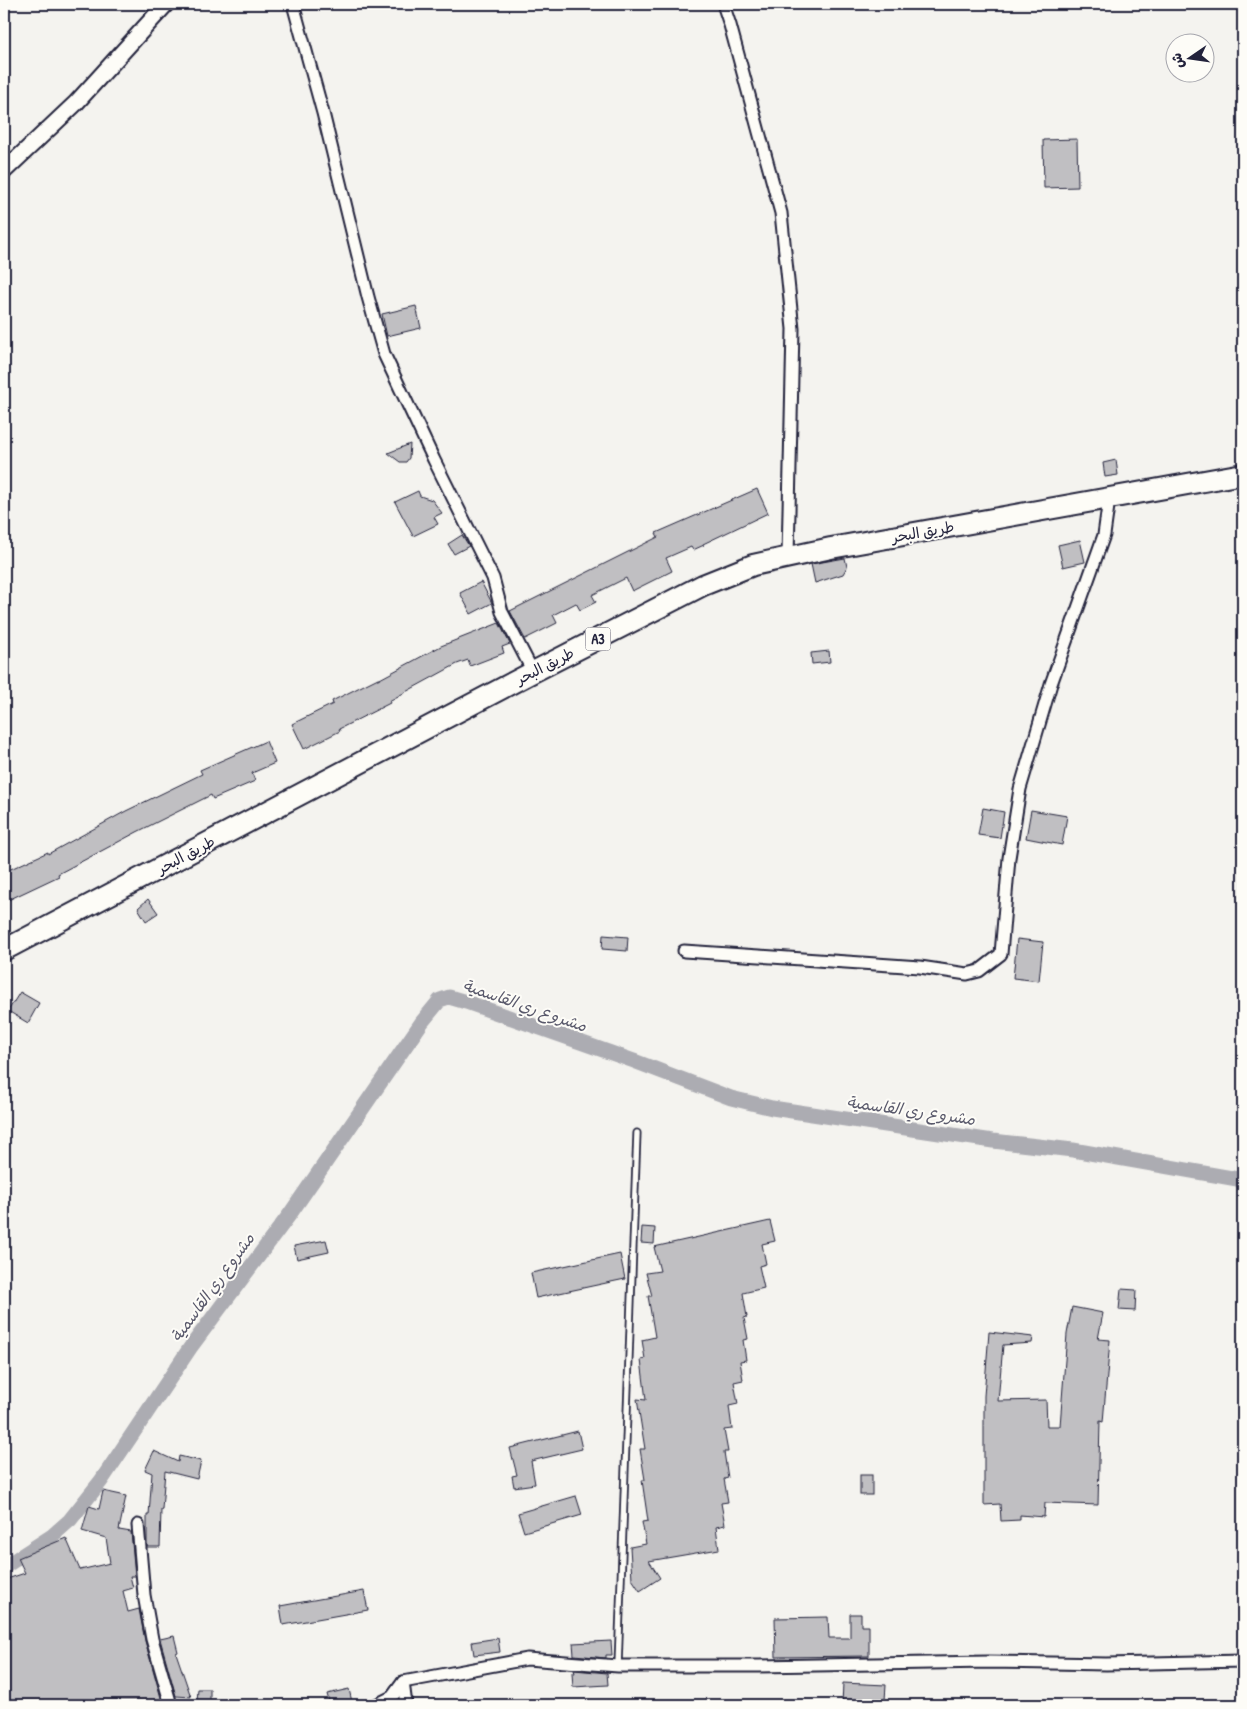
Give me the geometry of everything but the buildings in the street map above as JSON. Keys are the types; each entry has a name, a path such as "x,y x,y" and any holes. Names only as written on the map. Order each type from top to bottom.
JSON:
{"highway":[{"name":"طريق البحر","path":"4,950 533,672 703,585 753,565 1243,474"}],"street":[{"path":"4,171 76,102 166,4"},
{"path":"293,4 384,354 493,578 502,612 533,672"},
{"path":"723,4 781,213 793,329 788,557"},
{"path":"684,951 920,967 967,974 979,971 1001,954 1009,858 1020,789 1052,684 1104,535 1108,499"},
{"path":"138,1525 144,1595 152,1639 171,1705"},
{"path":"376,1705 392,1697 403,1682 527,1659 618,1666 759,1666 988,1662 1106,1664 1243,1661"},
{"path":"403,1682 406,1705"}],"lane":[{"path":"618,1666 637,1133"}],"waterway":[{"name":"مشروع ري القاسمية","path":"4,1567 52,1536 70,1520 101,1481 190,1348 290,1214 422,1022 440,1000 449,997 634,1061 731,1098 772,1108 993,1141 1073,1150 1243,1180"}]}
